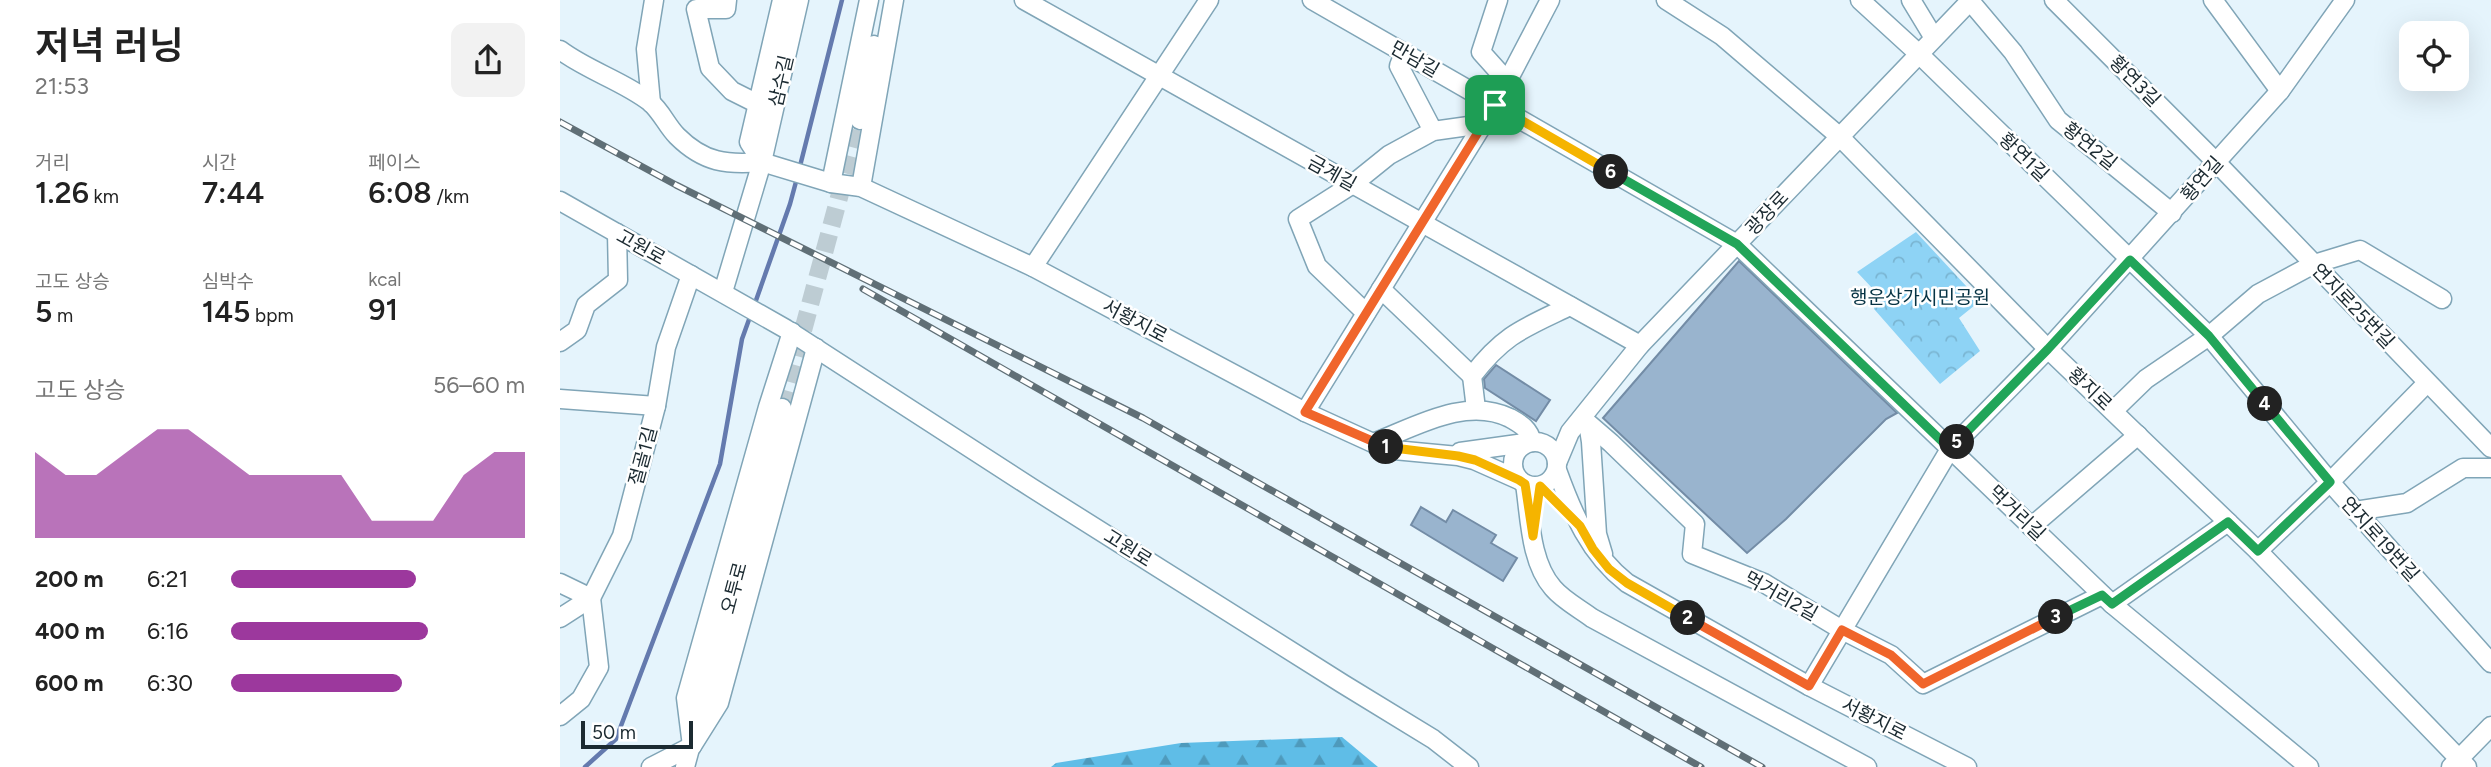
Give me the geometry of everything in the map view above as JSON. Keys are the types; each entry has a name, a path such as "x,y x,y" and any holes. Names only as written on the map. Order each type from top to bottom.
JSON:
{"street":[{"path":"651,103 646,49 654,0"},
{"path":"727,0 726,9 696,9 710,68 732,91 758,103"},
{"path":"762,162 749,142 782,0"},
{"name":"삼수길","path":"723,292 762,162 799,0"},
{"path":"831,183 869,0"},
{"path":"860,121 883,0"},
{"path":"861,187 894,0"},
{"name":"금계길","path":"1024,0 1640,345"},
{"path":"1033,267 1209,0"},
{"name":"만남길","path":"1312,0 1737,244"},
{"path":"1498,0 1481,52 1507,81"},
{"path":"1305,412 1495,105 1550,0"},
{"name":"황지로","path":"1667,0 1722,36 1839,136 2048,349 2258,551 2459,764"},
{"name":"황연1길","path":"1860,0 2130,260"},
{"path":"1911,0 1934,38"},
{"name":"광장로","path":"1557,466 1576,425 1640,345 1971,0"},
{"name":"황연2길","path":"1971,0 2013,52 2058,120 2172,213"},
{"name":"황연3길","path":"2054,0 2216,162"},
{"path":"2213,0 2280,91"},
{"name":"황연길","path":"1809,686 1950,449 2048,349 2280,91 2345,0"},
{"path":"560,50 651,103"},
{"path":"1404,53 1399,66 1433,131"},
{"name":"서황지로","path":"651,103 677,136 701,155 731,165 762,162 831,183 861,187 1033,267 1305,412 1394,450 1439,454"},
{"path":"1366,313 1317,266 1298,219 1353,184 1389,155 1433,131 1483,124"},
{"name":"연지로25번길","path":"2216,162 2427,383 2487,438"},
{"name":"고원로","path":"560,201 789,330 1043,495 1331,677 1433,738 1469,767"},
{"path":"560,342 577,330 586,305 618,280 617,233"},
{"name":"먹거리길","path":"1737,244 2107,600 2309,767"},
{"path":"2113,411 2146,379 2209,336 2258,294 2314,264 2360,250 2442,299"},
{"name":"연지로19번길","path":"2130,260 2209,336 2355,511 2491,663"},
{"name":"절골1길","path":"591,598 622,536 656,406 666,347 691,275"},
{"path":"1381,289 1472,376 1476,409"},
{"path":"1472,376 1489,353 1512,334 1570,306"},
{"path":"692,746 686,698 789,330"},
{"path":"651,767 692,746 719,703 817,348"},
{"path":"2258,551 2427,383"},
{"path":"560,399 656,406"},
{"name":"오투로","path":"685,767 782,408"},
{"path":"1373,443 1453,413 1476,409 1498,412 1522,425 1532,442"},
{"path":"1580,526 1512,467 1519,447 1576,425 1589,429 1597,534 1609,569"},
{"name":"먹거리2길","path":"1576,425 1611,443 1695,524 1692,554 1764,583 1842,630 1891,655 1923,684 2107,600"},
{"path":"2031,527 2138,435"},
{"path":"1439,454 1532,442 1551,449 1580,526"},
{"path":"1439,454 1475,460 1528,483 1553,477 1557,466"},
{"path":"2355,511 2407,503 2463,468 2491,467"},
{"path":"1528,483 1537,559 1554,590 1592,618 1867,767"},
{"path":"2107,600 2228,522"},
{"name":"서황지로","path":"1580,526 1609,569 1627,583 1809,686 1967,767"},
{"path":"560,583 591,598"},
{"path":"560,618 591,598"},
{"path":"560,716 581,699 599,667 591,598"},
{"path":"2459,764 2491,726"}],"green space":[{"name":"행운상가시민공원","path":"1916,232 1980,301 1959,318 1980,351 1940,384 1874,309 1873,289 1857,272"},
{"path":"1342,737 1378,767 1051,767 1056,763 1181,743"}],"building":[{"path":"1739,261 1897,413 1886,419 1786,519 1747,553 1603,418"},
{"path":"1496,365 1550,400 1536,421 1485,388 1484,379"},
{"path":"1421,507 1446,522 1453,510 1496,535 1491,543 1517,558 1503,581 1411,525"}],"waterway":[{"path":"799,170 842,0"},
{"path":"754,306 797,178"},
{"path":"585,767 616,739 720,464 742,339 751,314"}],"tunnel":[{"path":"782,408 860,120"}],"railway":[{"path":"560,122 676,185 1143,418 1762,767"},
{"path":"863,289 1701,767"}],"route":[{"path":"1495,105 1737,244 1950,449 2130,260 2209,336 2330,482 2258,551 2228,522 2112,604 2102,595 1923,684 1891,655 1842,630 1809,686 1627,583 1609,569 1580,526 1540,486 1533,536 1525,484 1519,480 1475,460 1394,450 1305,412 1495,105"}]}
